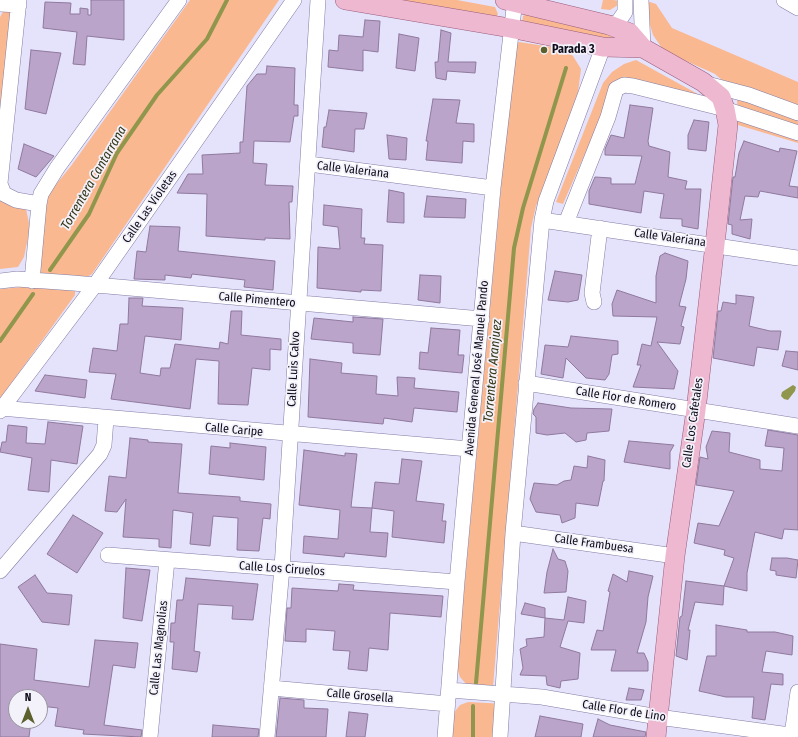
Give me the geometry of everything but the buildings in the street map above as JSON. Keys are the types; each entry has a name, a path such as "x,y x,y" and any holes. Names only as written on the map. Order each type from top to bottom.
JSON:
{"main road":[{"path":"345,0 510,28 603,46 643,48"},
{"path":"512,0 609,25 630,33 643,48 702,82 721,97 725,109"},
{"name":"Calle Los Cafetales","path":"656,737 675,556 696,410 715,244 728,125 725,109"}],"street":[{"path":"32,281 41,194 57,168 179,0"},
{"name":"Calle Las Violetas","path":"0,409 95,285 294,0"},
{"name":"Calle Luis Calvo","path":"267,737 282,568 298,303 309,164 318,0"},
{"name":"Avenida General José Manuel Pando","path":"445,737 457,582 482,319 492,188 512,0"},
{"path":"609,25 618,22 625,12 625,0"},
{"path":"642,0 643,48"},
{"path":"784,0 798,8"},
{"path":"0,4 19,3 0,184 4,194 16,200 39,204"},
{"path":"500,737 513,533 542,220 546,201 603,46"},
{"path":"702,82 798,113"},
{"path":"566,223 608,117 616,90 624,86 633,86 725,109 798,133"},
{"name":"Calle Valeriana","path":"309,164 492,188"},
{"name":"Calle Valeriana","path":"542,220 715,244 798,258"},
{"path":"594,302 592,293 600,228"},
{"name":"Calle Pimentero","path":"0,281 18,279 95,285 482,319"},
{"name":"Calle Flor de Romero","path":"526,383 798,426"},
{"name":"Calle Caripe","path":"0,409 469,449"},
{"path":"0,571 100,454 104,445 106,418"},
{"name":"Calle Frambuesa","path":"513,533 675,556"},
{"name":"Calle Los Ciruelos","path":"108,555 457,582"},
{"name":"Calle Las Magnolias","path":"150,737 167,560"},
{"name":"Calle Grosella","path":"271,688 449,697"},
{"path":"795,736 798,692"},
{"name":"Calle Flor de Lino","path":"449,697 502,694 542,697 795,736"}],"shaded area":[{"path":"190,0 279,0 92,274 85,278 40,273 45,204 49,193 71,166"},
{"path":"386,0 457,0 495,7 498,14 496,17"},
{"path":"603,0 620,1 618,5 610,10 601,9"},
{"path":"647,1 656,4 672,28 798,82 798,143 738,125 737,96 732,89 715,74 664,51 653,35 647,15"},
{"path":"4,10 11,12 0,133 0,17"},
{"path":"528,13 612,34 610,42 522,24 523,16"},
{"path":"519,42 564,49 573,56 581,69 578,92 547,181 536,206 531,228 493,687 466,684 460,677 457,668 514,45"},
{"path":"636,60 705,98 614,87 563,204 556,202 603,83 612,72 624,64"},
{"path":"0,200 26,209 30,228 24,257 18,267 0,269"},
{"path":"23,287 75,291 75,295 0,399 0,289"},
{"path":"793,385 796,387 795,391 788,400 784,399 781,396 782,392"},
{"path":"468,702 506,704 502,737 450,737 452,715 460,705"}],"waterway":[{"name":"Torrentera Cantarrana","path":"50,270 89,214 117,153 157,95 207,39 227,0"},
{"name":"Torrentera Aranjuez","path":"476,683 514,248 523,208 566,68"},
{"name":"Torrentera Cantarrana","path":"0,341 33,294"},
{"name":"Torrentera Aranjuez","path":"473,706 473,737"}],"place":[{"name":"Parada 3","path":"544,50"}]}
